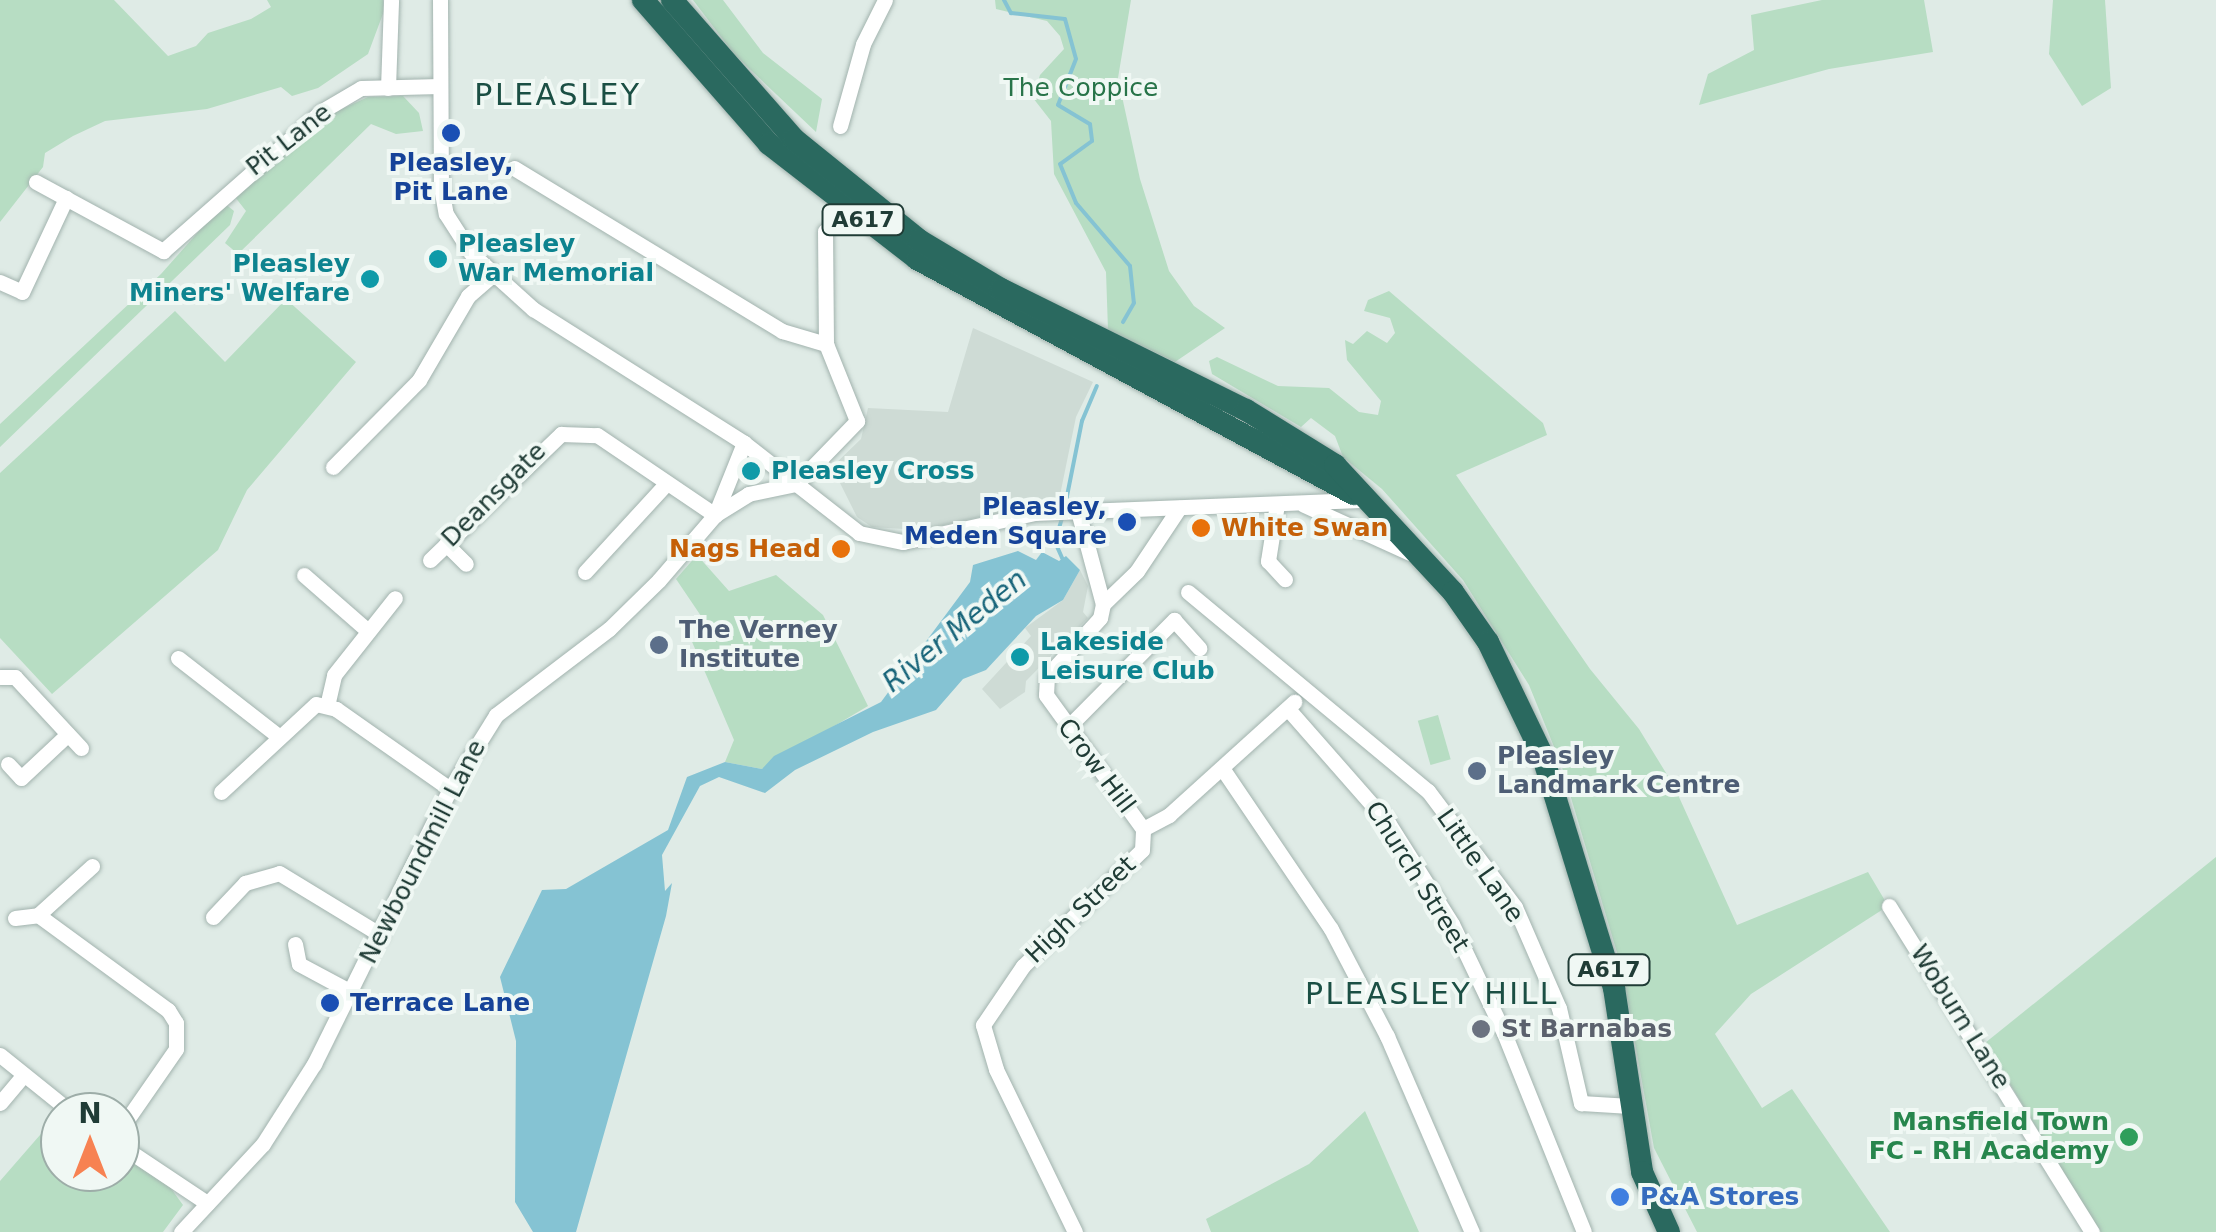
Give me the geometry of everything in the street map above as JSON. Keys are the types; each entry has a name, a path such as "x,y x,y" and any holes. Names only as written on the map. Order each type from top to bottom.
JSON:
{"highway":[{"name":"A617","path":"643,0 769,144 917,259 1366,500"},
{"name":"A617","path":"672,0 794,139 919,240 1001,289 1246,410 1335,465 1425,561 1488,642 1542,754 1614,988 1642,1172 1669,1232"}],"street":[{"path":"388,88 391,0"},
{"path":"440,0 446,214 492,275 555,325 744,443 860,533 881,541 926,540 1052,512 1366,500"},
{"path":"840,126 864,44 885,0"},
{"name":"Pit Lane","path":"66,198 163,251 322,111 362,88 440,86"},
{"path":"514,168 782,331 826,344"},
{"path":"0,282 22,292 66,198 36,182"},
{"path":"796,484 857,421 826,344 825,231"},
{"path":"343,462 419,380 468,296 492,275"},
{"name":"Deansgate","path":"430,560 561,434 597,435 715,515"},
{"name":"Newboundmill Lane","path":"715,515 744,443"},
{"path":"585,572 592,553 666,484"},
{"name":"Newboundmill Lane","path":"181,1232 263,1144 351,992 450,789 496,715 608,629 715,515 748,494 796,484"},
{"path":"1277,504 1268,561 1285,579"},
{"path":"1300,504 1425,561"},
{"name":"Crow Hill","path":"1144,829 1049,704 1048,676 1100,618 1104,604 1138,571 1179,508"},
{"path":"1076,511 1104,604"},
{"path":"446,544 466,564"},
{"path":"304,576 312,592 368,631"},
{"path":"1188,592 1304,692"},
{"path":"327,706 334,675 394,598"},
{"path":"1068,727 1174,620 1199,648"},
{"path":"190,660 278,735"},
{"path":"0,676 15,677 81,748"},
{"name":"Little Lane","path":"1304,692 1428,791 1515,907 1559,1008 1581,1103 1630,1106"},
{"name":"High Street","path":"1076,1232 996,1069 985,1040 986,1013 1023,966 1142,850 1144,829 1222,768 1304,692"},
{"path":"221,792 303,710 327,706 450,789"},
{"name":"Church Street","path":"1288,709 1389,824 1452,924 1504,1033 1584,1232"},
{"path":"8,764 21,778 68,734"},
{"path":"1222,768 1331,929 1388,1036 1472,1232"},
{"path":"15,918 38,915 92,866"},
{"path":"213,917 245,884 279,873 381,935"},
{"name":"Woburn Lane","path":"1889,906 2092,1232"},
{"path":"38,915 168,1010 176,1022 176,1049 140,1101"},
{"path":"295,944 299,964 351,992"},
{"path":"0,1055 43,1092"},
{"path":"0,1103 22,1077"},
{"path":"140,1158 207,1203"}],"shaded area":[{"path":"973,328 1093,382 1076,417 1059,500 920,530 872,527 857,517 832,467 861,439 868,408 948,412"},
{"path":"1080,570 1088,586 1083,612 1088,618 1026,681 1025,692 1000,709 982,689 1031,636 1025,628 1063,600"}],"green space":[{"path":"0,0 114,0 168,56 196,46 208,33 251,19 271,7 267,0 383,0 384,11 368,54 318,88 292,96 281,87 207,109 105,121 73,136 45,153 43,167 0,222"},
{"path":"693,0 723,0 763,53 822,99 816,132 734,54"},
{"name":"The Coppice","path":"995,0 1131,0 1118,78 1140,179 1169,271 1194,306 1225,328 1175,362 1108,330 1106,272 1054,174 1051,121 1033,98 1040,75 1064,49 1060,36 1047,21 996,9"},
{"path":"1822,0 1924,0 1933,52 1829,69 1699,105 1708,74 1754,50 1751,15"},
{"path":"2053,0 2105,0 2111,88 2082,106 2049,54"},
{"path":"403,96 419,113 423,131 396,134 371,124 238,254 225,243 246,211 235,197 322,118 368,97"},
{"path":"224,203 234,211 230,225 0,447 0,424 161,274"},
{"path":"1389,291 1543,423 1547,435 1456,475 1590,669 1639,729 1674,786 1737,925 1868,872 1884,899 1885,908 1751,994 1715,1034 1762,1108 1792,1089 1890,1232 1697,1232 1654,1148 1621,966 1561,764 1529,685 1463,580 1382,489 1343,457 1335,436 1311,418 1301,427 1212,374 1209,361 1217,357 1278,386 1329,388 1359,412 1378,415 1381,401 1347,360 1345,340 1353,344 1367,331 1387,343 1395,333 1390,318 1364,311 1368,300"},
{"path":"286,299 356,362 247,490 218,550 52,694 0,638 0,473 175,311 225,362"},
{"path":"697,555 729,591 776,575 823,615 868,706 762,769 725,762 734,740 687,630 701,616 676,579"},
{"path":"1438,715 1451,759 1430,765 1418,721"},
{"name":"Mansfield Town FC - RH Academy","path":"2216,857 2216,1232 2100,1232 1985,1043"},
{"path":"1365,1111 1419,1232 1211,1232 1206,1219 1309,1164"},
{"path":"40,1135 40,1192 140,1192 140,1165 167,1183 183,1205 163,1232 0,1232 0,1181"}],"water":[{"path":"1018,551 1036,560 1042,552 1059,561 1066,556 1080,570 1063,600 1036,616 986,670 963,679 936,710 873,732 795,770 765,793 719,777 700,786 662,855 665,891 672,883 666,916 576,1232 533,1232 515,1202 516,1041 500,977 542,890 566,889 668,830 687,777 725,762 762,769 774,756 881,702 970,582 973,565"}],"waterway":[{"name":"River Meden","path":"1004,0 1011,13 1065,19 1076,59 1058,105 1090,124 1092,141 1060,164 1076,203 1130,266 1134,303 1123,322"},
{"name":"River Meden","path":"1065,506 1082,421 1097,386"},
{"name":"River Meden","path":"1063,515 1055,542 1063,560"}],"place":[{"name":"Pleasley, Pit Lane","path":"451,133"},
{"name":"Pleasley War Memorial","path":"438,259"},
{"name":"Pleasley Miners' Welfare","path":"370,279"},
{"name":"Pleasley Cross","path":"751,471"},
{"name":"Pleasley, Meden Square","path":"1127,522"},
{"name":"White Swan","path":"1201,528"},
{"name":"Nags Head","path":"841,549"},
{"name":"The Verney Institute","path":"659,645"},
{"name":"Lakeside Leisure Club","path":"1020,657"},
{"name":"Pleasley Landmark Centre","path":"1477,771"},
{"name":"Terrace Lane","path":"330,1003"},
{"name":"St Barnabas","path":"1481,1029"},
{"name":"Mansfield Town FC - RH Academy","path":"2129,1137"},
{"name":"P&A Stores","path":"1620,1197"}],"district":[{"name":"PLEASLEY","path":"558,95"},
{"name":"PLEASLEY HILL","path":"1432,994"}]}
